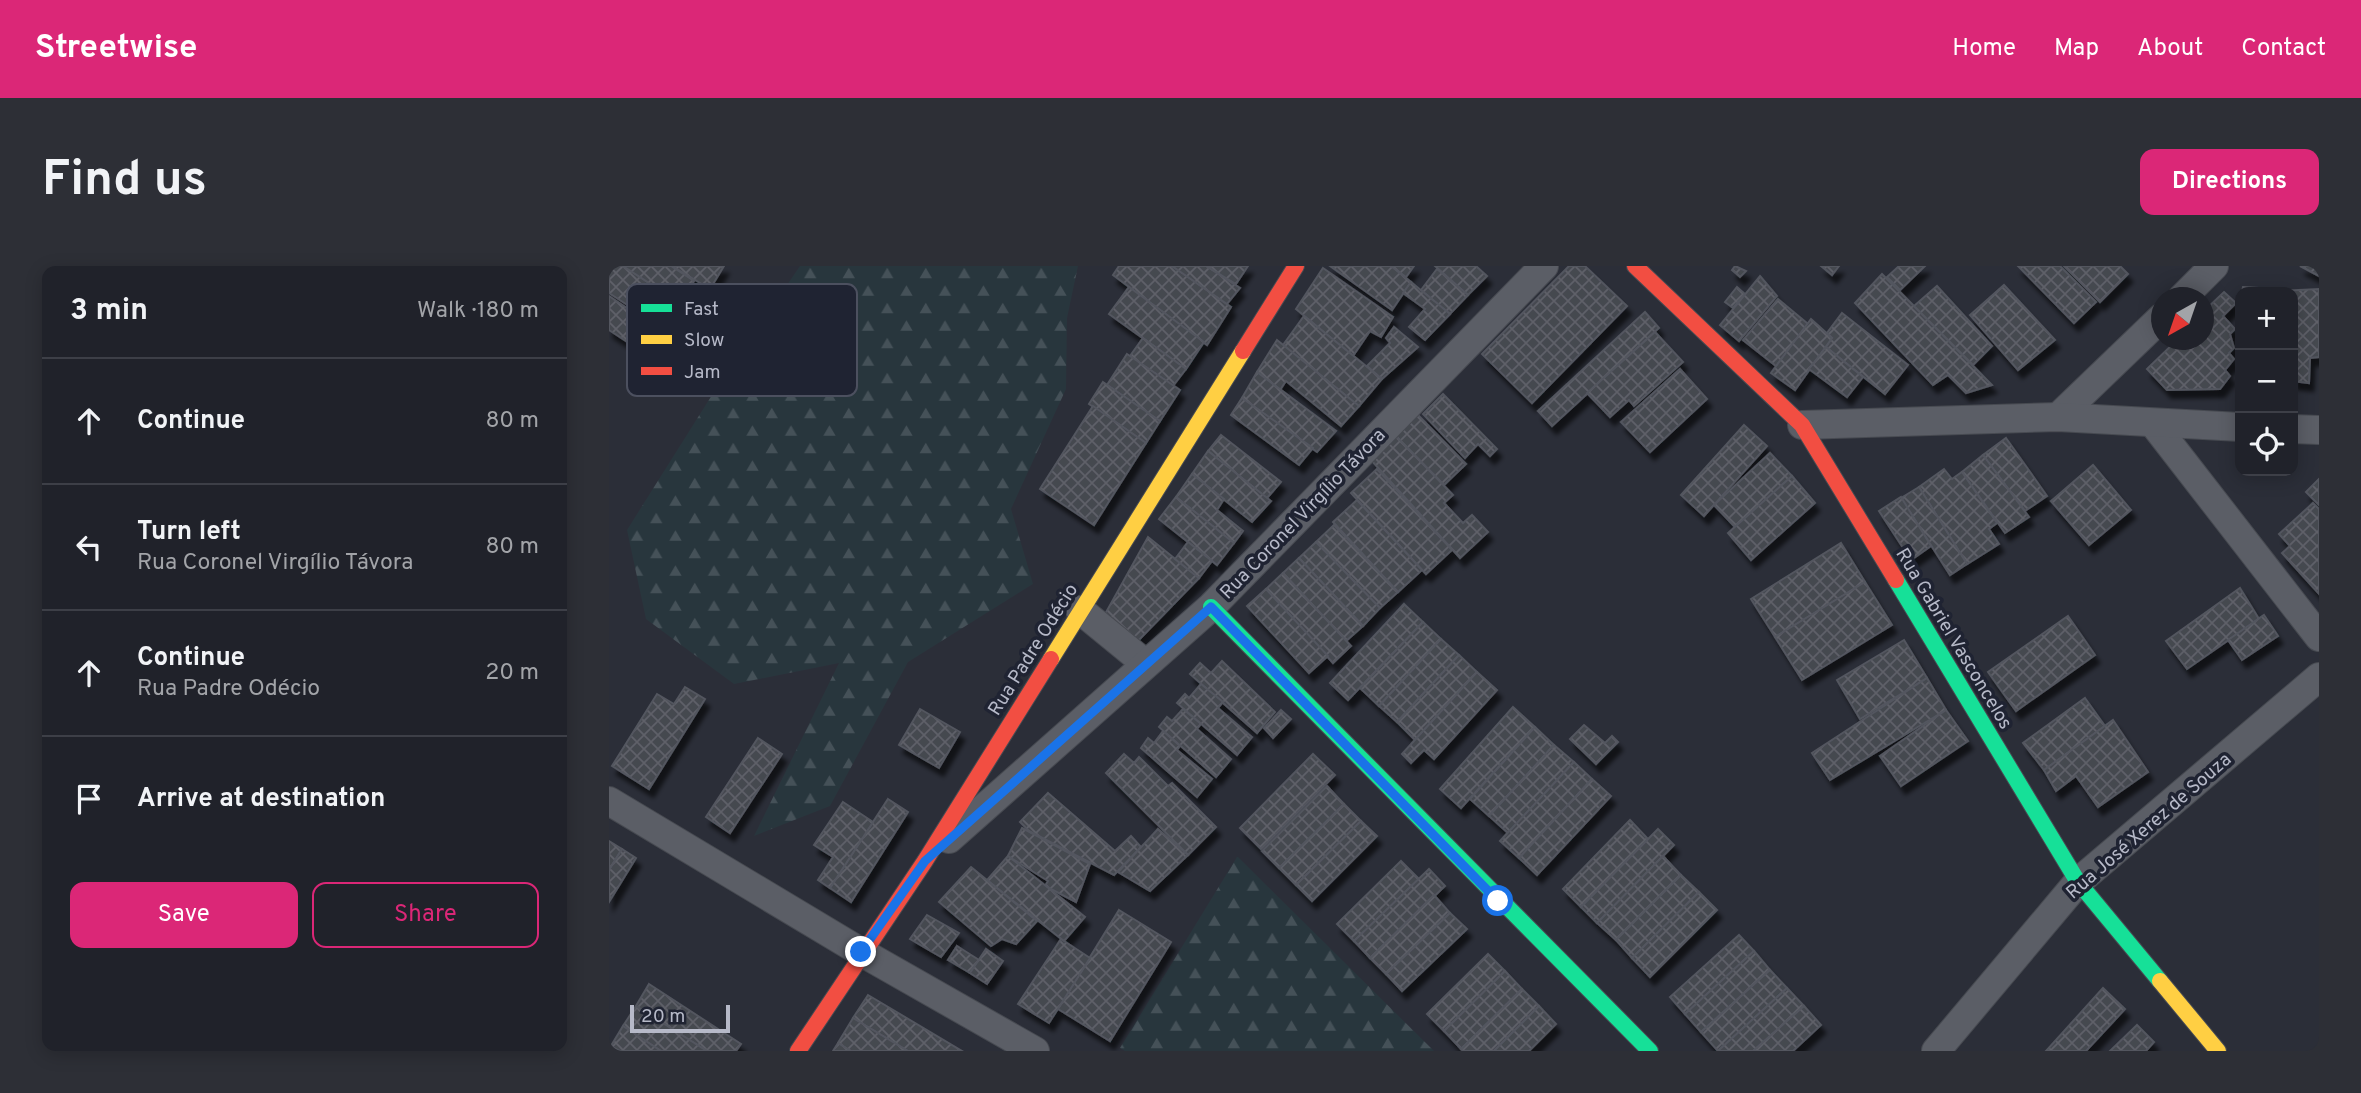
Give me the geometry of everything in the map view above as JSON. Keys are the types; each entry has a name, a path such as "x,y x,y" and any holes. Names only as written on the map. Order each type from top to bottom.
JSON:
{"street":[{"name":"Rua Padre Odécio","path":"798,1051 861,952 925,861 1296,266"},
{"name":"Rua Coronel Virgílio Távora","path":"925,861 1211,607 1544,266"},
{"name":"Rua Gabriel Vasconcelos","path":"1635,266 1802,425 2078,882 2218,1051"},
{"path":"2193,287 2214,266"},
{"path":"2058,417 2151,328"},
{"path":"1802,425 2058,417 2235,427"},
{"path":"2153,423 2319,637"},
{"path":"2298,429 2319,430"},
{"path":"1211,607 1650,1051"},
{"path":"1080,610 1146,664"},
{"name":"Rua José Xerez de Souza","path":"1936,1051 2078,882 2319,677"},
{"path":"609,801 861,952 1035,1051"}],"green space":[{"path":"800,266 1078,266 1067,318 1066,389 1011,509 1033,584 908,662 830,806 754,836 839,663 734,684 646,619 627,530 711,396 857,396 857,284 788,284"},
{"path":"1237,857 1434,1051 1125,1051 1120,1048"}],"building":[{"path":"609,266 623,266 651,284 627,284 627,305 609,293"},
{"path":"623,266 671,266 694,281 692,284 651,284"},
{"path":"672,266 724,266 713,284 702,284"},
{"path":"1119,266 1172,266 1231,307 1207,345 1113,275"},
{"path":"1172,266 1206,266 1240,288 1227,304"},
{"path":"1206,266 1248,266 1236,284"},
{"path":"1330,266 1391,266 1411,282 1392,310"},
{"path":"1391,266 1414,266 1406,277"},
{"path":"1435,266 1476,266 1487,276 1468,295"},
{"path":"1569,266 1585,266 1627,306 1532,403 1482,354"},
{"path":"1735,266 1746,271 1740,277 1732,270"},
{"path":"1821,266 1839,266 1832,275"},
{"path":"1899,266 1925,266 1900,290 1887,277"},
{"path":"2018,266 2060,266 2096,302 2074,323"},
{"path":"2064,266 2120,266 2128,274 2100,302"},
{"path":"2300,266 2319,266 2319,276"},
{"path":"1323,268 1393,317 1381,337 1370,331 1353,356 1296,309"},
{"path":"1437,269 1468,295 1450,314 1421,290"},
{"path":"1882,274 1992,385 1966,393 1948,375 1933,385 1855,303"},
{"path":"1760,276 1777,296 1739,341 1720,325"},
{"path":"1411,282 1450,314 1425,340 1409,327 1425,309 1403,293"},
{"path":"2004,285 2055,340 2018,370 1970,315"},
{"path":"1937,286 1992,346 1973,365 1914,306"},
{"path":"1129,287 1204,342 1186,369 1109,314"},
{"path":"1737,287 1745,294 1733,308 1725,302"},
{"path":"2319,289 2319,357 2310,358 2309,383 2298,382 2298,290"},
{"path":"2224,292 2235,302 2223,316 2235,329 2230,334 2234,348 2229,353 2234,359 2225,370 2230,376 2220,389 2167,390 2147,369 2167,350 2214,350 2214,302"},
{"path":"609,296 627,308 627,342 609,330"},
{"path":"1778,299 1808,324 1776,366 1743,340"},
{"path":"1645,312 1659,328 1552,426 1538,411"},
{"path":"1842,313 1908,365 1885,394 1826,347 1832,338 1827,333"},
{"path":"1304,316 1382,379 1359,406 1283,345"},
{"path":"1811,319 1832,338 1795,390 1771,373"},
{"path":"1394,327 1418,347 1382,379 1367,366 1390,343 1386,338"},
{"path":"1655,332 1683,362 1634,406 1629,400 1610,417 1587,393"},
{"path":"1143,338 1186,369 1173,386 1130,356"},
{"path":"1277,340 1359,406 1341,426 1286,381 1280,390 1257,372"},
{"path":"1826,347 1863,377 1847,397 1809,369"},
{"path":"1127,354 1180,390 1160,421 1107,385"},
{"path":"1680,369 1707,399 1650,452 1621,422"},
{"path":"1257,372 1336,431 1317,452 1242,398"},
{"path":"1103,382 1160,421 1146,443 1089,404"},
{"path":"1443,394 1497,449 1490,456 1478,444 1465,458 1423,414"},
{"path":"1242,398 1313,448 1299,465 1231,415"},
{"path":"1093,406 1146,443 1094,525 1040,489"},
{"path":"1418,415 1466,464 1444,485 1395,435"},
{"path":"1744,425 1767,446 1704,516 1681,495"},
{"path":"1221,435 1281,482 1267,498 1208,451"},
{"path":"1395,435 1453,495 1444,503 1463,523 1472,515 1488,532 1460,558 1371,460"},
{"path":"2006,438 2047,496 2025,511 1983,455"},
{"path":"1208,451 1271,501 1252,522 1192,474"},
{"path":"1770,453 1792,476 1735,527 1714,505"},
{"path":"1983,455 2029,517 2005,533 1962,472"},
{"path":"2093,465 2131,510 2089,545 2051,501"},
{"path":"1377,469 1452,550 1426,574 1351,493"},
{"path":"1944,469 1952,479 1962,472 1997,523 1989,529 1999,544 1967,564 1919,487"},
{"path":"1192,474 1224,499 1217,510 1243,531 1234,543 1176,497"},
{"path":"1792,476 1815,503 1751,560 1728,533"},
{"path":"2319,479 2319,505 2306,492"},
{"path":"1919,487 1967,564 1950,575 1901,498"},
{"path":"1176,497 1234,543 1217,565 1159,519"},
{"path":"1901,497 1931,546 1911,560 1879,511"},
{"path":"1357,500 1422,570 1398,592 1333,522"},
{"path":"2313,503 2319,509 2319,594 2282,553 2290,546 2279,534"},
{"path":"1334,525 1398,592 1380,608 1316,542"},
{"path":"1148,537 1199,578 1137,642 1104,616"},
{"path":"1188,542 1212,561 1199,578 1175,559"},
{"path":"1316,542 1380,608 1363,626 1299,558"},
{"path":"1841,543 1865,582 1775,637 1751,599"},
{"path":"1299,558 1363,626 1346,641 1283,573"},
{"path":"1283,573 1351,646 1333,663 1266,589"},
{"path":"1865,582 1892,625 1802,680 1775,637"},
{"path":"2240,588 2259,619 2187,669 2166,641"},
{"path":"1266,589 1328,656 1309,673 1247,606"},
{"path":"1404,604 1423,622 1348,700 1330,683"},
{"path":"2264,615 2278,636 2242,660 2228,640"},
{"path":"2068,616 2095,655 2016,711 1988,672"},
{"path":"1423,622 1441,639 1379,706 1360,688"},
{"path":"1441,639 1459,655 1397,722 1379,706"},
{"path":"1904,640 1927,678 1860,719 1837,680"},
{"path":"1459,655 1477,672 1415,740 1397,722"},
{"path":"1222,661 1275,712 1257,733 1190,674 1200,663 1211,673"},
{"path":"1477,672 1497,690 1434,759 1424,750 1411,763 1402,754"},
{"path":"1927,678 1946,710 1830,780 1812,753"},
{"path":"1201,684 1223,702 1218,708 1252,737 1237,755 1177,703 1185,694 1189,698"},
{"path":"685,687 705,699 649,789 612,766 657,694 674,704"},
{"path":"2085,698 2105,726 2044,770 2023,743"},
{"path":"1513,707 1535,727 1461,808 1440,789"},
{"path":"920,709 960,732 939,768 899,745"},
{"path":"1183,709 1201,724 1197,729 1231,759 1216,777 1159,727 1167,717 1172,721"},
{"path":"1281,710 1291,719 1273,738 1264,728"},
{"path":"1946,710 1968,741 1901,786 1880,756"},
{"path":"2113,720 2148,772 2098,807 2076,776 2056,791 2044,770"},
{"path":"1584,725 1605,743 1612,736 1618,742 1596,764 1570,739"},
{"path":"1535,727 1554,745 1489,816 1470,799"},
{"path":"1163,731 1180,746 1177,750 1212,779 1197,797 1141,748 1148,738 1154,743"},
{"path":"758,738 782,754 730,833 706,817"},
{"path":"1554,745 1574,762 1508,833 1489,816"},
{"path":"1124,754 1134,763 1139,757 1168,786 1172,783 1216,827 1188,855 1106,773"},
{"path":"1313,754 1335,775 1261,849 1240,828"},
{"path":"1574,762 1592,779 1519,858 1500,841"},
{"path":"1592,779 1611,796 1537,875 1519,858"},
{"path":"1327,786 1344,804 1279,868 1262,851"},
{"path":"1048,793 1115,851 1131,836 1141,847 1114,875 1029,831 1020,822"},
{"path":"888,799 908,812 851,902 830,888"},
{"path":"843,802 873,822 830,888 818,880 833,857 814,845"},
{"path":"1344,804 1361,821 1296,885 1279,868"},
{"path":"1630,820 1648,839 1581,907 1563,889"},
{"path":"1361,821 1377,836 1312,901 1296,885"},
{"path":"1022,828 1090,864 1076,902 1045,886 1048,881 1008,856"},
{"path":"1158,829 1188,855 1150,891 1118,872"},
{"path":"1658,829 1674,845 1597,923 1581,907"},
{"path":"609,841 622,849 609,870"},
{"path":"622,849 636,858 609,902 609,870"},
{"path":"1008,856 1085,917 1064,941 987,880"},
{"path":"1663,856 1681,875 1616,940 1597,923"},
{"path":"1401,861 1419,879 1354,941 1337,924"},
{"path":"971,867 1037,921 1016,944 1002,939 991,946 939,902"},
{"path":"1429,869 1445,886 1370,958 1354,941"},
{"path":"1681,875 1699,892 1632,958 1616,940"},
{"path":"1699,892 1717,910 1650,977 1632,958"},
{"path":"1434,895 1450,913 1386,974 1370,958"},
{"path":"1119,910 1171,942 1110,1041 1058,1009"},
{"path":"1450,913 1467,929 1402,991 1386,974"},
{"path":"927,915 959,933 941,957 910,939"},
{"path":"1739,935 1754,951 1685,1014 1670,997"},
{"path":"1061,939 1090,958 1049,1023 1018,1004"},
{"path":"957,946 979,960 970,973 948,960"},
{"path":"986,949 1003,961 987,984 970,973"},
{"path":"1754,951 1770,970 1701,1032 1685,1014"},
{"path":"1488,954 1505,971 1444,1031 1427,1014"},
{"path":"1770,970 1787,988 1718,1051 1701,1032"},
{"path":"1505,971 1522,989 1461,1049 1444,1031"},
{"path":"649,984 741,1044 736,1051 707,1051 636,1006"},
{"path":"1787,988 1804,1006 1753,1051 1718,1051"},
{"path":"2103,988 2125,1009 2086,1051 2046,1051"},
{"path":"1522,989 1539,1006 1494,1051 1463,1051 1461,1049"},
{"path":"868,995 962,1051 908,1051 853,1018"},
{"path":"636,1006 707,1051 661,1051 623,1026"},
{"path":"1539,1006 1556,1024 1529,1051 1494,1051"},
{"path":"1804,1006 1821,1025 1793,1051 1753,1051"},
{"path":"853,1018 908,1051 851,1051 838,1043"},
{"path":"2137,1025 2154,1042 2146,1051 2110,1051"},
{"path":"623,1026 661,1051 620,1051 611,1046"},
{"path":"838,1043 851,1051 833,1051"}],"traffic: fast":[{"path":"1896,580 2078,882 2160,981"},
{"path":"1211,607 1650,1051"}],"traffic: slow":[{"path":"1051,659 1243,351"},
{"path":"2160,981 2218,1051"}],"traffic: jam":[{"path":"1243,351 1296,266"},
{"path":"1635,266 1802,425 1896,580"},
{"path":"798,1051 925,861 1051,659"}],"route":[{"path":"861,952 925,861 1211,607 1498,901"}]}
